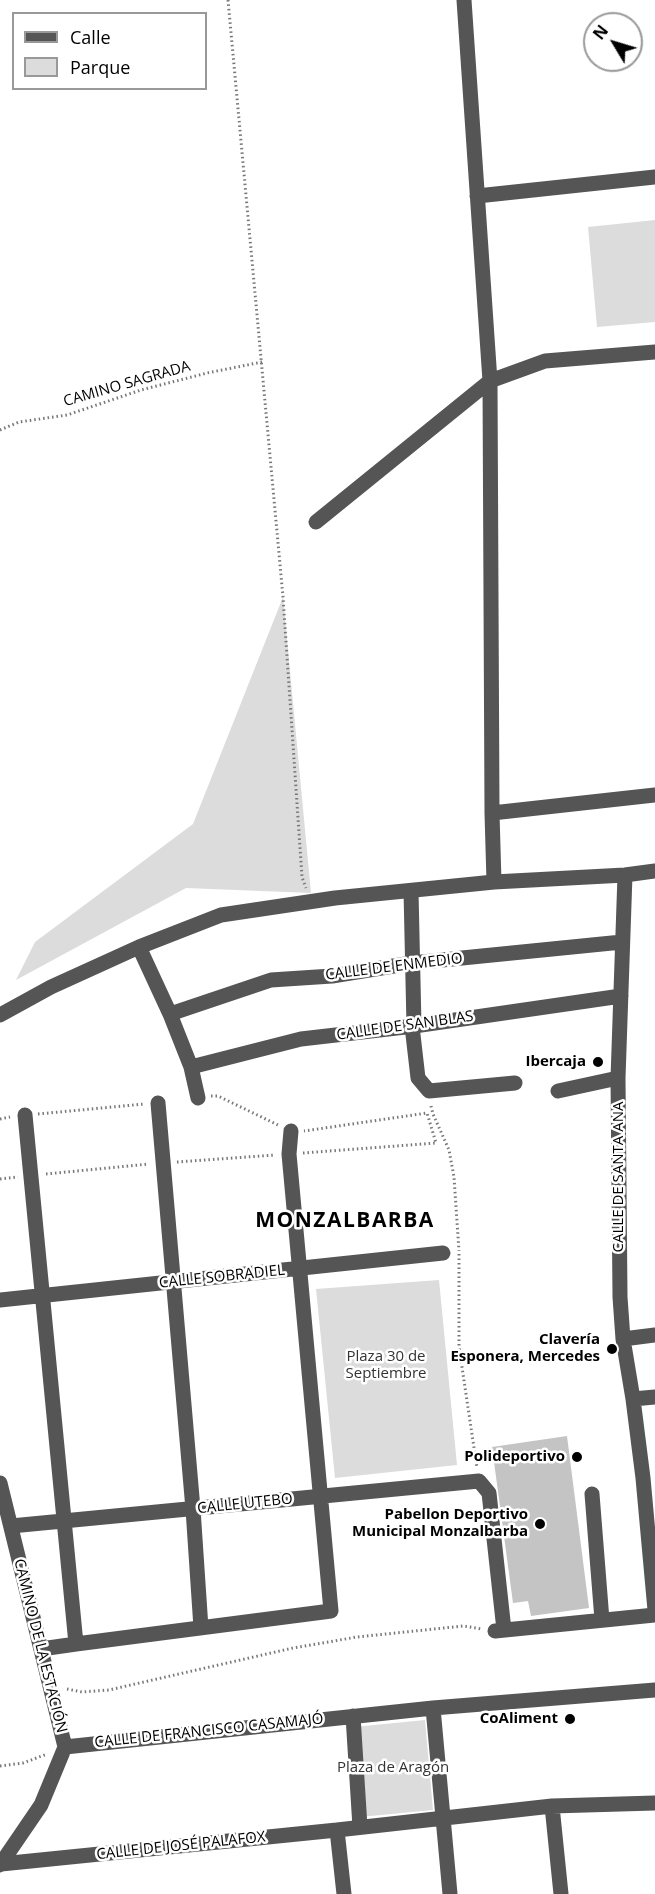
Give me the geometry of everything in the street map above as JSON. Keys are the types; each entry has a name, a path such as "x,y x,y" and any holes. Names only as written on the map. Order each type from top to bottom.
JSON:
{"street":[{"path":"464,0 490,381 494,882"},
{"path":"477,196 655,177"},
{"path":"316,522 490,381 544,361 655,352"},
{"path":"492,813 655,795"},
{"path":"0,1016 51,987 139,947 221,915 310,902 494,882 625,875 655,871"},
{"name":"CALLE DE SANTA ANA","path":"625,875 618,1078 620,1297 623,1339 652,1549 655,1610"},
{"path":"411,891 413,1026 418,1078 429,1091 515,1083"},
{"name":"CALLE DE ENMEDIO","path":"170,1014 271,980 332,976 412,963 622,942"},
{"path":"139,947 170,1014 191,1067 198,1098"},
{"name":"CALLE DE SAN BLAS","path":"191,1067 301,1039 413,1026 621,996"},
{"path":"558,1092 618,1078"},
{"path":"158,1103 201,1628"},
{"path":"25,1115 76,1644"},
{"path":"41,1648 331,1611 289,1154 291,1131"},
{"name":"CALLE SOBRADIEL","path":"0,1300 451,1253"},
{"path":"623,1339 655,1335"},
{"path":"633,1399 655,1397"},
{"path":"643,1478 655,1504"},
{"path":"479,1481 489,1493 499,1631 655,1615"},
{"name":"CALLE UTEBO","path":"11,1526 479,1481"},
{"name":"CAMINO DE LA ESTACIÓN","path":"0,1483 65,1747 41,1805 1,1864"},
{"path":"592,1494 602,1620"},
{"path":"655,1690 353,1716 360,1827 552,1806 655,1803"},
{"path":"433,1708 450,1894"},
{"name":"CALLE DE FRANCISCO CASAMAJÓ","path":"65,1747 353,1716"},
{"path":"552,1806 561,1894"},
{"name":"CALLE DE JOSÉ PALAFOX","path":"1,1864 360,1827"},
{"path":"337,1830 344,1894"}],"path":[{"path":"228,0 284,597 302,877 310,902"},
{"name":"CAMINO SAGRADA","path":"0,430 19,422 67,415 141,390 262,362"},
{"path":"0,1179 164,1162 436,1143 427,1113 296,1133 218,1096 198,1098"},
{"path":"0,1119 158,1103"},
{"path":"433,1114 449,1150 454,1177 451,1253 459,1347 479,1481"},
{"path":"50,1685 82,1692 109,1690 293,1648 357,1637 463,1626 499,1631"},
{"path":"0,1766 23,1763 65,1747"}],"green space":[{"path":"655,220 655,322 597,327 588,227"},
{"path":"283,597 311,893 186,888 16,980 35,942 193,824"},
{"name":"Plaza 30 de Septiembre","path":"439,1280 457,1465 335,1478 316,1289"},
{"name":"Plaza de Aragón","path":"425,1720 433,1810 360,1817 354,1727"}],"building":[{"name":"Pabellon Deportivo Municipal Monzalbarba","path":"567,1436 589,1608 531,1616 528,1601 513,1603 492,1447"}],"place":[{"name":"Ibercaja","path":"598,1062"},
{"name":"Clavería Esponera, Mercedes","path":"612,1349"},
{"name":"Polideportivo","path":"577,1457"},
{"name":"Pabellon Deportivo Municipal Monzalbarba","path":"540,1524"},
{"name":"CoAliment","path":"570,1719"}],"district":[{"name":"MONZALBARBA","path":"345,1221"}]}
